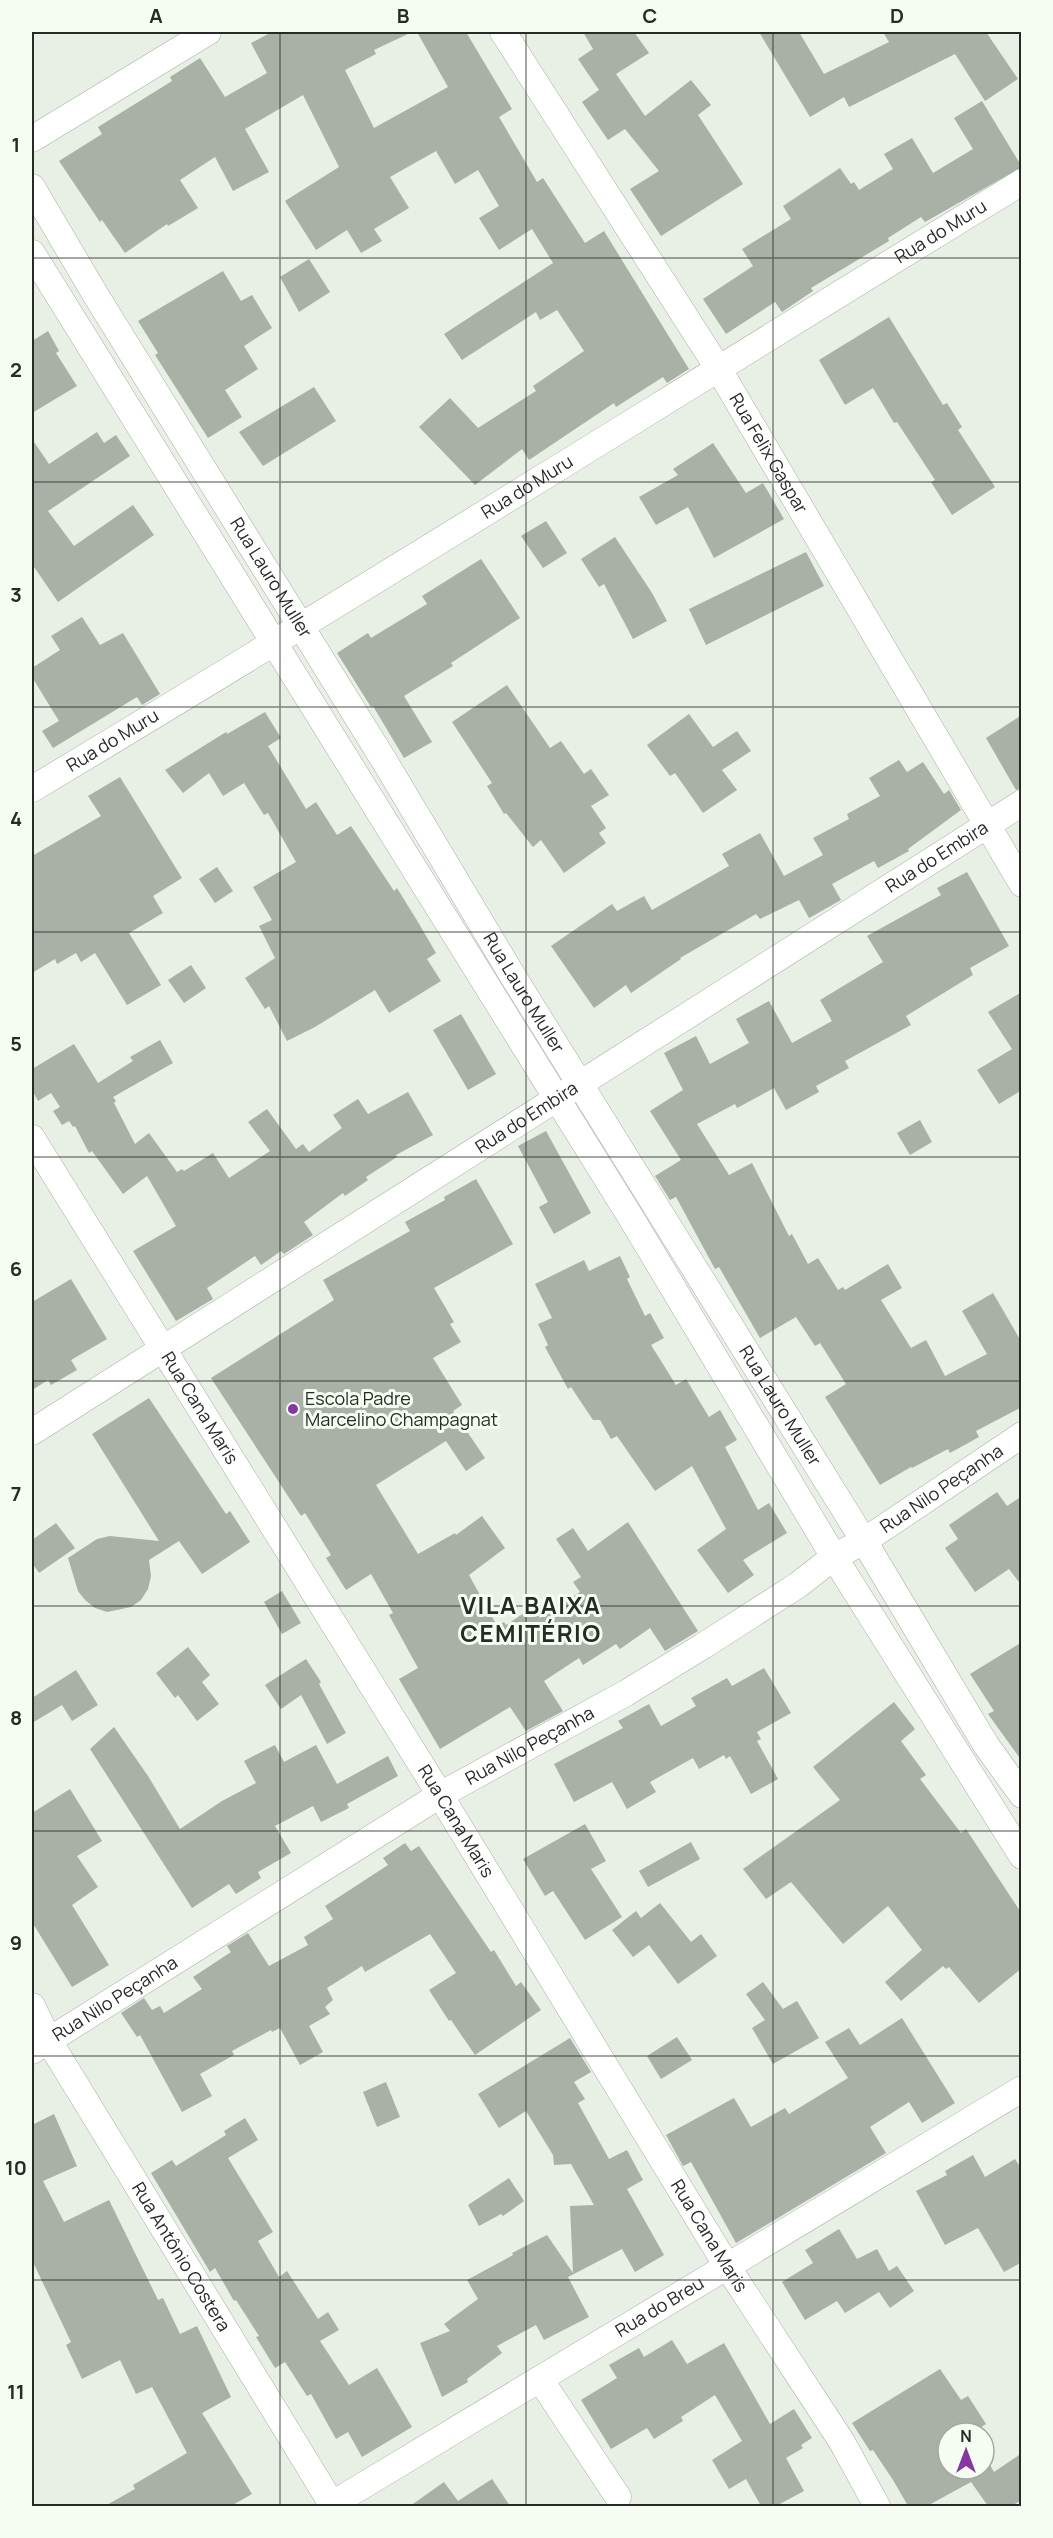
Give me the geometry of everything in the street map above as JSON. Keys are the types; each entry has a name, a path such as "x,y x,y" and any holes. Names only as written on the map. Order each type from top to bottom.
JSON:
{"street":[{"path":"32,139 208,32"},
{"name":"Rua Felix Gaspar","path":"503,32 718,368 1022,884"},
{"name":"Rua do Muru","path":"32,789 276,643 1022,182"},
{"name":"Rua Lauro Muller","path":"32,187 300,627 385,762 514,978 864,1541 986,1745 1022,1795"},
{"name":"Rua Lauro Muller","path":"32,253 633,1221 834,1557 1022,1857"},
{"name":"Rua do Embira","path":"32,1432 1022,803"},
{"path":"491,993 514,978"},
{"name":"Rua Cana Maris","path":"32,1138 440,1795 727,2266 842,2442 877,2506"},
{"name":"Rua Nilo Peçanha","path":"40,2046 440,1795 626,1693 693,1652 798,1585 834,1557 864,1541 1022,1435"},
{"name":"Rua Antônio Costera","path":"32,2007 40,2046 331,2506"},
{"name":"Rua do Breu","path":"331,2506 1022,2089"},
{"path":"540,2379 618,2498"}],"building":[{"path":"272,32 412,32 374,50 376,54 345,70 374,128 448,87 417,32 466,32 512,109 499,117 537,182 543,178 585,243 604,231 689,369 667,383 663,377 616,407 614,403 529,460 522,449 475,485 419,427 450,398 478,428 536,391 533,386 584,351 557,310 540,320 536,312 462,360 444,334 553,263 532,229 499,250 479,218 499,206 478,170 455,184 436,151 390,177 409,208 374,229 382,241 361,253 347,230 316,250 285,201 339,167 303,95 245,129 269,172 233,191 215,157 180,180 198,208 168,226 167,224 125,253 102,220 100,222 59,161 102,134 98,127 172,81 170,77 200,58 225,97 267,73 251,43"},
{"path":"583,32 634,32 649,53 616,74 645,116 691,80 711,105 698,115 743,184 661,236 630,189 659,171 625,129 608,140 582,102 599,90 578,59 593,49"},
{"path":"759,32 799,32 824,74 889,42 883,32 986,32 1018,79 985,101 955,54 849,107 844,97 810,117"},
{"path":"982,101 1022,167 925,222 921,217 888,238 889,241 811,288 813,291 782,312 775,302 726,334 703,299 753,266 742,249 791,219 783,206 840,168 851,184 854,182 859,190 893,169 884,154 912,138 933,173 973,149 954,118"},
{"path":"309,259 330,292 299,312 280,277"},
{"path":"223,271 241,301 252,295 272,328 244,346 258,369 225,390 242,417 208,438 155,355 158,353 138,321"},
{"path":"889,317 943,405 947,403 962,427 958,430 995,487 952,515 931,482 935,480 897,422 894,423 873,388 845,405 819,360"},
{"path":"48,331 59,351 56,353 77,386 32,413 32,341"},
{"path":"314,387 336,421 263,466 239,432"},
{"path":"97,432 104,443 116,435 130,456 48,511 74,546 133,505 154,535 58,602 32,564 32,439 49,464"},
{"path":"713,443 746,493 763,483 784,519 714,558 688,507 656,525 639,497 678,475 673,469"},
{"path":"546,521 567,553 543,568 521,536"},
{"path":"615,537 652,593 667,621 633,639 604,584 599,587 581,559"},
{"path":"806,552 824,586 706,645 689,609"},
{"path":"481,559 520,618 451,663 453,666 404,696 432,742 404,758 373,706 371,707 337,653 368,633 371,638 427,604 422,596"},
{"path":"82,617 100,645 123,633 160,694 142,705 137,697 53,748 42,731 59,721 32,677 32,668 60,650 51,636"},
{"path":"507,685 550,748 561,741 584,774 591,769 609,795 591,806 606,828 599,833 606,843 564,873 541,840 533,847 506,813 504,814 487,786 492,783 452,722"},
{"path":"265,712 281,738 268,746 306,809 316,802 337,835 351,826 394,891 397,888 436,953 427,959 441,981 389,1013 375,990 315,1027 287,1041 269,1006 265,1009 245,978 275,958 259,926 272,920 253,887 296,862 268,813 264,815 244,783 223,796 209,773 183,793 165,770 226,732 227,734"},
{"path":"689,714 713,747 737,731 751,751 722,770 737,790 703,813 675,773 670,776 647,745"},
{"path":"1022,715 1022,788 1016,790 986,738"},
{"path":"899,760 907,772 923,762 944,794 949,790 961,810 908,849 909,851 878,868 874,861 832,884 841,900 809,918 799,900 760,919 756,914 680,958 631,993 626,985 594,1008 551,946 612,904 617,911 644,896 652,910 729,866 722,854 760,833 784,876 823,855 813,838 849,819 847,814 880,796 869,778"},
{"path":"120,777 182,878 153,896 163,913 129,933 161,985 127,1005 95,953 81,962 76,953 57,964 55,959 32,973 32,856 101,816 88,796"},
{"path":"217,867 233,891 215,903 199,879"},
{"path":"967,872 1009,946 970,968 973,975 906,1016 911,1025 845,1061 849,1068 816,1086 819,1092 786,1110 774,1088 737,1108 735,1104 697,1124 729,1175 752,1163 789,1236 792,1234 808,1264 818,1258 838,1290 843,1287 845,1290 888,1264 902,1288 881,1300 911,1348 926,1340 945,1376 987,1354 962,1311 993,1293 1022,1343 1022,1407 976,1431 979,1437 950,1453 948,1449 880,1485 825,1397 846,1384 820,1343 815,1346 796,1317 760,1338 719,1267 715,1269 676,1197 670,1200 655,1176 681,1160 650,1111 683,1090 664,1053 696,1036 710,1064 749,1043 736,1019 769,1001 792,1043 832,1021 820,1000 883,962 867,936 941,895 937,888"},
{"path":"191,965 206,988 184,1003 168,980"},
{"path":"1022,992 1022,1090 999,1104 977,1070 1012,1049 988,1012"},
{"path":"461,1014 496,1074 468,1090 433,1030"},
{"path":"160,1040 173,1063 113,1097 135,1144 149,1133 177,1172 182,1169 184,1171 213,1153 229,1178 270,1151 248,1122 267,1109 296,1149 303,1144 309,1152 342,1128 333,1115 358,1099 368,1114 408,1092 433,1135 396,1155 397,1157 366,1177 368,1180 345,1196 343,1193 304,1222 313,1235 284,1254 281,1251 261,1265 255,1256 207,1288 213,1299 176,1321 133,1251 176,1226 147,1176 123,1194 92,1151 89,1153 75,1126 73,1127 69,1121 62,1125 53,1111 60,1107 51,1093 38,1101 32,1090 32,1069 74,1044 98,1083 133,1061 130,1057"},
{"path":"920,1120 932,1142 910,1155 897,1133"},
{"path":"546,1131 591,1213 554,1234 539,1207 548,1202 518,1146"},
{"path":"476,1179 513,1244 434,1288 454,1322 450,1324 461,1342 433,1358 462,1405 453,1411 485,1458 466,1471 446,1441 376,1485 418,1554 455,1533 456,1535 482,1516 505,1548 469,1575 497,1626 504,1622 506,1625 533,1607 540,1618 580,1592 573,1582 581,1577 556,1539 573,1528 588,1551 628,1522 698,1631 665,1651 650,1628 620,1649 616,1644 583,1665 579,1658 544,1681 563,1711 526,1731 510,1707 440,1749 399,1679 418,1668 389,1615 393,1613 371,1574 346,1590 326,1558 331,1555 305,1513 301,1516 211,1378 334,1300 323,1280 410,1231 405,1222 445,1200 444,1197"},
{"path":"620,1256 630,1277 627,1279 645,1316 650,1313 664,1338 651,1345 676,1385 686,1379 709,1417 720,1410 737,1440 725,1447 758,1510 769,1503 787,1533 743,1560 754,1575 728,1593 697,1550 726,1529 692,1466 655,1491 617,1436 611,1439 600,1420 593,1420 571,1387 568,1389 545,1347 548,1345 538,1324 552,1318 535,1284 584,1260 589,1271"},
{"path":"71,1279 107,1339 71,1360 77,1370 51,1385 48,1380 32,1390 32,1302"},
{"path":"149,1398 226,1514 230,1511 250,1542 202,1574 179,1541 149,1560 151,1576 148,1589 141,1600 131,1607 107,1612 95,1608 78,1591 68,1558 97,1539 110,1536 159,1541 92,1434"},
{"path":"997,1492 1007,1506 1022,1496 1022,1586 1009,1569 975,1592 945,1548 958,1539 949,1525"},
{"path":"56,1523 75,1548 39,1573 32,1563 32,1540"},
{"path":"282,1591 301,1623 282,1634 264,1602"},
{"path":"1022,1642 1022,1761 988,1714 994,1711 970,1674"},
{"path":"188,1647 210,1675 202,1682 219,1704 197,1721 178,1695 175,1698 156,1673"},
{"path":"306,1659 321,1682 319,1684 346,1733 327,1744 301,1695 281,1709 265,1685"},
{"path":"764,1668 791,1713 757,1732 761,1739 757,1741 778,1779 751,1794 730,1756 726,1759 724,1755 699,1769 693,1758 650,1782 656,1792 627,1809 612,1782 574,1802 554,1764 623,1728 618,1721 649,1704 661,1726 696,1706 691,1698 727,1678 732,1686"},
{"path":"76,1670 98,1705 72,1721 62,1705 32,1723 32,1698"},
{"path":"894,1702 915,1729 901,1741 926,1775 920,1779 961,1833 966,1829 1022,1914 1022,1968 979,2003 949,1967 946,1969 943,1966 901,2001 885,1982 922,1950 888,1906 843,1944 791,1882 766,1899 743,1869 840,1800 813,1767"},
{"path":"114,1727 148,1776 180,1829 222,1801 256,1783 244,1761 275,1745 284,1762 316,1745 337,1784 388,1756 398,1776 347,1804 349,1808 321,1822 313,1806 275,1826 291,1853 258,1872 261,1878 236,1894 229,1884 192,1908 90,1749"},
{"path":"70,1789 102,1841 77,1856 98,1887 72,1905 109,1965 72,1987 32,1922 32,1813"},
{"path":"585,1824 606,1861 591,1869 622,1917 585,1940 553,1891 545,1896 523,1859"},
{"path":"691,1842 700,1859 648,1887 639,1871"},
{"path":"405,1843 411,1851 419,1846 491,1952 494,1950 516,1986 521,1982 541,2010 475,2055 429,1990 456,1973 430,1934 365,1972 362,1966 327,1988 333,2000 325,2007 330,2014 309,2026 323,2052 300,2065 280,2028 272,2032 271,2030 232,2051 234,2055 200,2074 212,2096 182,2112 140,2035 137,2037 121,2013 144,1998 152,2010 160,2006 164,2013 202,1989 193,1977 231,1952 227,1946 248,1933 269,1966 308,1945 304,1937 333,1919 325,1906 388,1865 383,1858"},
{"path":"660,1903 691,1942 701,1934 717,1956 678,1984 649,1945 633,1957 612,1930 636,1911 641,1918"},
{"path":"763,1982 783,2009 797,2001 819,2038 773,2064 752,2028 765,2020 746,1994"},
{"path":"902,2018 955,2103 922,2123 909,2102 870,2127 886,2153 736,2243 691,2162 683,2166 666,2135 734,2098 751,2127 785,2108 789,2114 848,2078 825,2042 849,2028 860,2045"},
{"path":"677,2037 692,2060 661,2079 647,2056"},
{"path":"570,2038 591,2072 574,2082 585,2099 578,2103 609,2159 627,2150 643,2180 627,2189 664,2255 635,2272 622,2249 568,2277 589,2317 544,2340 536,2325 497,2346 502,2353 467,2379 468,2382 442,2397 420,2343 450,2331 444,2324 478,2299 467,2280 547,2235 573,2273 570,2206 594,2205 571,2164 554,2165 553,2155 526,2111 499,2128 478,2094"},
{"path":"386,2082 400,2117 377,2127 363,2092"},
{"path":"54,2114 77,2166 43,2181 64,2222 109,2200 158,2300 163,2298 180,2334 197,2326 231,2397 202,2413 252,2494 231,2506 105,2506 135,2489 133,2485 187,2453 152,2387 136,2394 120,2360 82,2379 66,2345 71,2342 32,2260 32,2125"},
{"path":"245,2118 258,2140 228,2158 273,2232 258,2241 279,2277 287,2271 318,2319 328,2312 339,2330 320,2341 349,2385 377,2368 412,2427 362,2457 348,2432 336,2439 311,2394 307,2396 285,2362 275,2368 256,2337 259,2336 236,2300 234,2301 215,2268 210,2272 151,2173 172,2160 176,2166 226,2135 224,2131"},
{"path":"973,2155 985,2177 1015,2159 1022,2170 1022,2262 1004,2272 978,2228 945,2245 916,2191 947,2175 945,2171"},
{"path":"509,2178 524,2201 503,2216 501,2214 479,2226 468,2205"},
{"path":"839,2229 857,2259 877,2249 889,2271 897,2266 914,2291 890,2308 879,2292 845,2313 837,2301 805,2320 782,2282 813,2263 805,2250"},
{"path":"672,2340 687,2364 724,2343 770,2424 794,2409 812,2438 801,2445 803,2448 786,2458 804,2491 776,2506 761,2506 746,2479 729,2489 712,2460 742,2441 715,2395 681,2417 683,2421 654,2439 647,2428 611,2449 581,2400 617,2378 609,2365 639,2348 644,2357"},
{"path":"940,2369 961,2400 968,2396 984,2421 936,2421 936,2481 996,2481 996,2471 1022,2453 1022,2500 1011,2506 988,2506 971,2482 927,2506 908,2506 873,2450 870,2451 852,2423"},
{"path":"492,2479 510,2506 410,2506 444,2482 458,2501"}],"place":[{"name":"Escola Padre Marcelino Champagnat","path":"293,1409"}],"district":[{"name":"VILA BAIXA CEMITÉRIO","path":"531,1620"}]}
